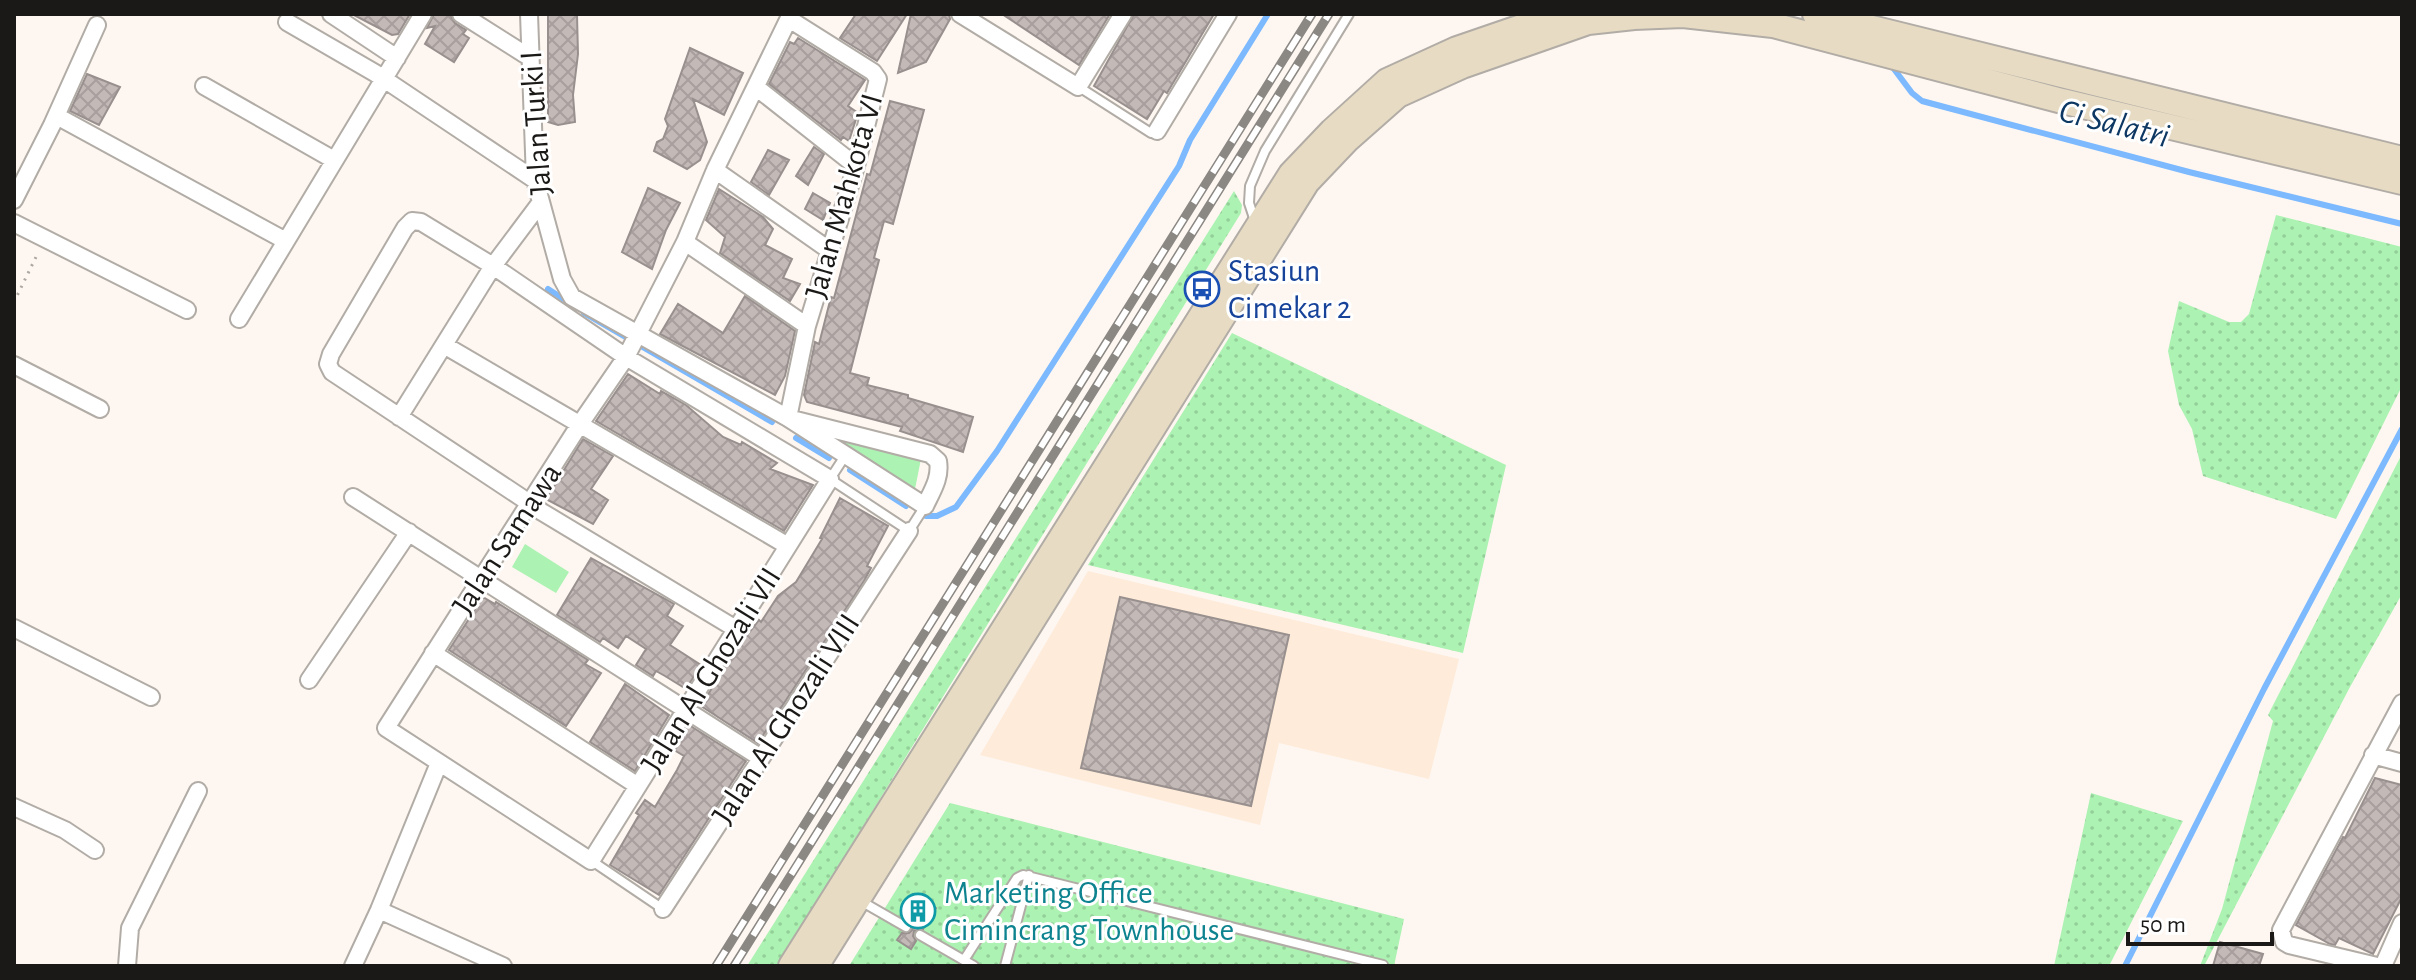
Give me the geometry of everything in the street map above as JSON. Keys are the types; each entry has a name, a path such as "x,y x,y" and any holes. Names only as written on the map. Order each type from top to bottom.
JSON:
{"street":[{"path":"331,14 397,58"},
{"path":"239,319 423,14"},
{"path":"461,14 529,57"},
{"name":"Jalan Turki I","path":"529,14 535,180 565,288 631,345"},
{"path":"960,14 1078,87 1123,14"},
{"path":"1157,131 1228,14"},
{"path":"816,966 1091,510 1257,225 1291,174 1387,81 1457,49 1559,14"},
{"path":"1815,14 1842,20 1870,38 1898,50 2062,101 2402,182"},
{"path":"791,966 1307,182 1347,140 1398,95 1462,66 1588,22 1683,15 1870,38"},
{"name":"Jalan Samawa","path":"439,763 386,728 631,345 685,242 715,170 790,17"},
{"name":"Jalan Mahkota VI","path":"788,418 807,326 856,166 878,79 873,72 790,17"},
{"path":"287,22 383,79 535,180"},
{"path":"14,200 97,25"},
{"path":"1898,50 2402,159"},
{"path":"204,86 334,160"},
{"path":"757,88 856,166"},
{"path":"64,120 286,241"},
{"path":"715,170 829,250"},
{"path":"399,417 493,266 541,202"},
{"path":"736,629 530,504 332,372 328,364 331,354 405,228 412,221 421,222 631,345 830,479"},
{"path":"14,223 187,310"},
{"path":"685,242 807,326"},
{"path":"444,345 788,546"},
{"path":"631,345 788,418 845,456 915,521"},
{"path":"14,365 100,409"},
{"name":"Jalan Al Ghozali VIII","path":"663,909 915,521 937,482 938,461 930,454 788,418"},
{"name":"Jalan Al Ghozali VII","path":"591,861 830,479"},
{"path":"353,497 761,758"},
{"path":"309,680 409,532"},
{"path":"14,628 151,697"},
{"path":"433,653 638,786"},
{"path":"2402,703 2281,930 2281,937 2289,945 2380,966 2402,923"},
{"path":"2373,755 2402,763"},
{"path":"353,966 439,763 591,861"},
{"path":"127,966 130,928 198,791"},
{"path":"14,807 65,830 95,850"},
{"path":"379,910 503,966"}],"lane":[{"path":"1257,225 1249,203 1250,186 1265,151 1349,14"},
{"path":"1078,87 1151,133 1157,131"},
{"path":"845,456 830,479 915,521"},
{"path":"591,861 663,909"},
{"path":"1005,966 1029,875"},
{"path":"964,960 1017,878 1029,875 1383,965"},
{"path":"858,899 906,927"},
{"path":"920,935 974,966"},
{"path":"1337,966 1340,954"}],"path":[{"path":"14,302 44,240"}],"shaded area":[{"path":"1088,571 1459,659 1429,779 1279,743 1260,825 980,755"}],"green space":[{"path":"1234,191 1242,205 1241,213 777,966 747,966"},
{"path":"2276,215 2402,247 2402,386 2336,519 2203,476 2192,429 2179,405 2168,351 2179,301 2229,322 2241,322 2249,314"},
{"path":"1232,333 1506,465 1463,653 1088,565"},
{"path":"812,431 921,459 913,499"},
{"path":"2402,454 2402,594 2204,966 2200,966 2222,909 2273,721 2268,715"},
{"path":"525,544 569,572 556,593 512,567"},
{"path":"2091,793 2183,821 2109,966 2054,966"},
{"path":"950,803 1404,919 1394,966 849,966"}],"building":[{"path":"352,14 410,14 398,34 392,35"},
{"path":"434,14 450,14 455,23 466,30 463,34 469,38 454,62 425,44 435,26 427,28"},
{"path":"548,14 577,15 578,54 573,95 575,122 558,125 548,122"},
{"path":"856,14 907,14 877,61 840,38"},
{"path":"911,14 949,14 950,19 926,62 898,73"},
{"path":"1002,14 1110,14 1079,65"},
{"path":"1134,14 1214,14 1167,93 1164,91 1147,119 1094,86"},
{"path":"798,38 865,80 848,106 858,113 849,141 843,137 841,140 769,84 790,42 794,44"},
{"path":"690,48 743,73 724,115 693,99 707,142 700,160 687,169 654,151 668,126 665,119"},
{"path":"87,74 120,87 99,125 70,111"},
{"path":"890,101 924,110 893,224 884,221 874,258 879,260 850,373 869,378 867,385 973,417 963,452 900,431 902,427 807,402 804,395 815,342 819,344 831,297 834,298"},
{"path":"814,147 824,154 808,185 796,176"},
{"path":"768,150 789,160 769,195 751,182"},
{"path":"648,188 680,203 652,269 622,252"},
{"path":"719,189 763,217 773,229 765,245 792,259 783,278 800,284 790,301 720,253 725,237 706,220"},
{"path":"813,193 830,203 823,220 805,209"},
{"path":"745,296 795,331 785,376 775,395 660,334 678,304 723,333"},
{"path":"628,374 660,394 661,391 686,405 723,437 741,445 742,442 777,463 770,469 813,485 784,531 596,421"},
{"path":"583,439 613,456 591,489 608,500 593,524 546,499"},
{"path":"840,498 888,526 867,566 871,568 864,581 758,743 701,706 734,652 759,620 761,622 778,596 796,582 822,539"},
{"path":"591,558 674,604 667,616 683,626 670,645 701,665 686,689 656,671 653,676 636,665 646,649 626,636 618,648 603,638 600,642 557,615"},
{"path":"483,597 496,602 588,660 585,664 601,673 566,726 449,650"},
{"path":"1120,597 1289,635 1251,806 1081,768"},
{"path":"625,684 669,715 635,771 590,742"},
{"path":"689,725 746,761 659,895 610,865 645,800 655,807 677,770 684,756 674,750"},
{"path":"2375,778 2402,785 2402,897 2373,954 2339,938 2335,945 2330,944 2296,925"},
{"name":"Marketing Office Cimincrang Townhouse","path":"913,894 936,908 923,929 914,931 916,941 911,949 897,940 902,933 912,930 911,919 901,913"},
{"path":"2220,942 2263,954 2259,966 2213,966"}],"waterway":[{"path":"926,516 937,516 956,507 997,451 1179,166 1190,140 1268,14"},
{"name":"Ci Salatri","path":"1891,65 1922,101 2189,172 2402,224"},
{"path":"548,289 568,302"},
{"path":"584,313 772,422"},
{"path":"2125,966 2264,689 2402,429"},
{"path":"796,438 829,458"},
{"path":"850,470 906,506"}],"railway":[{"path":"716,966 1312,14"},
{"path":"734,966 1329,14"}],"place":[{"name":"Stasiun Cimekar 2","path":"1202,289"},
{"name":"Marketing Office Cimincrang Townhouse","path":"918,911"}]}
